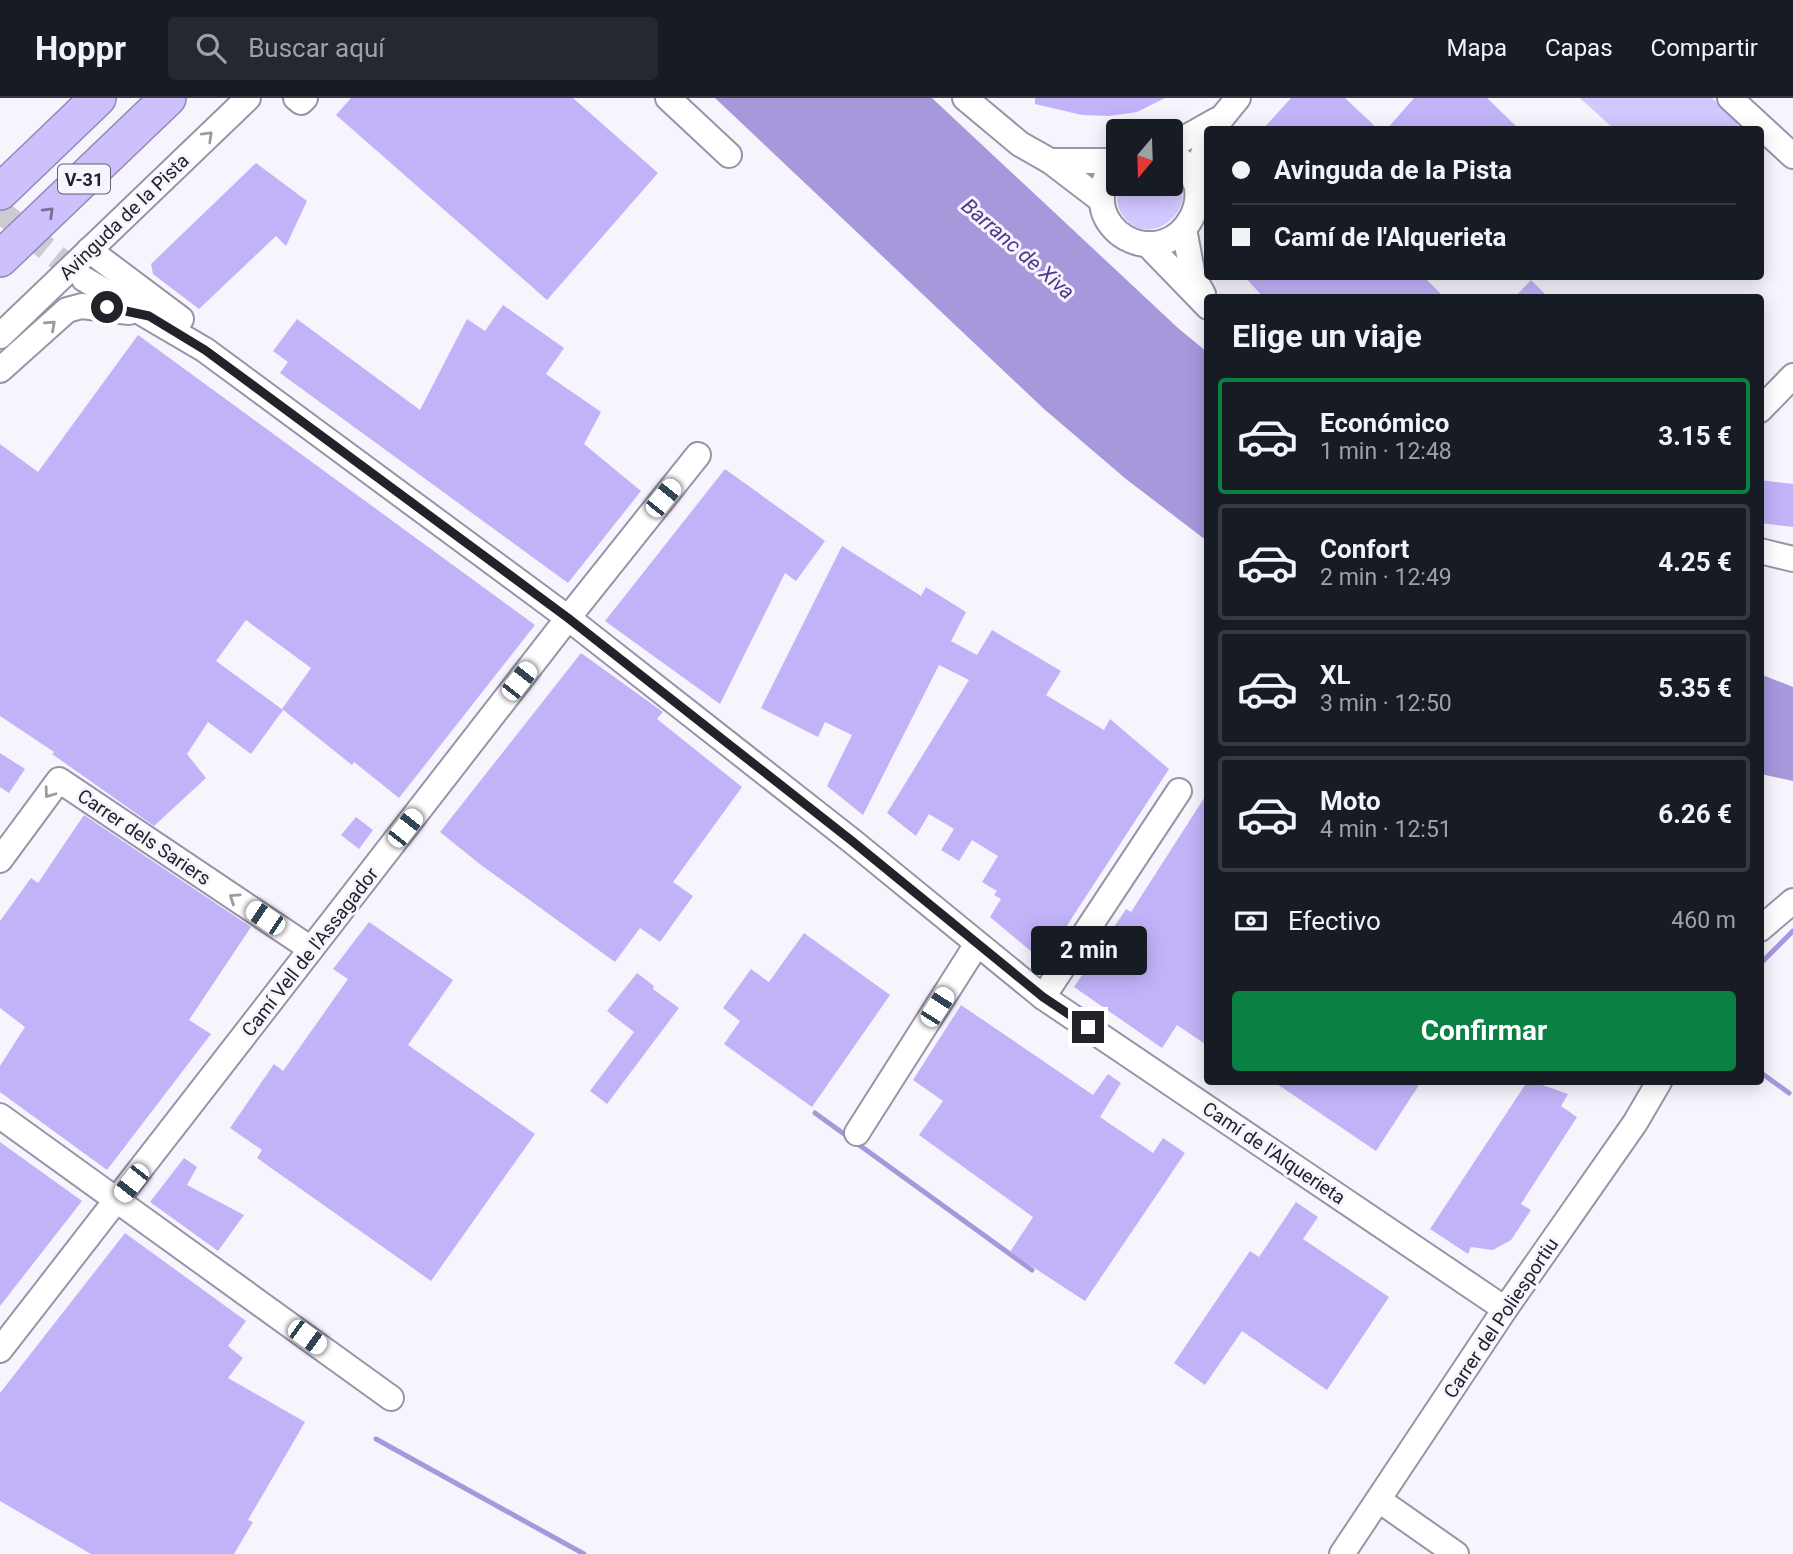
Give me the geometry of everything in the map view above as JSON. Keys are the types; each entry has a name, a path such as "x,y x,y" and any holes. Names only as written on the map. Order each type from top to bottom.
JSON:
{"highway":[{"name":"V-31","path":"0,191 97,98"},
{"name":"V-31","path":"0,259 168,98"}],"street":[{"name":"Avinguda de la Pista","path":"0,336 248,98"},
{"path":"296,98 301,102 305,98"},
{"path":"668,98 729,155"},
{"path":"965,98 1020,144 1050,161 1101,200 1111,225 1134,242 1161,243 1184,229 1196,207 1195,182 1204,154"},
{"path":"982,98 1020,144"},
{"path":"1215,126 1238,98"},
{"path":"1730,98 1760,126"},
{"path":"1764,129 1793,156"},
{"path":"1183,141 1204,132"},
{"path":"1050,161 1106,161"},
{"path":"1183,164 1195,182"},
{"path":"1101,200 1106,178"},
{"path":"1184,229 1193,276 1204,294"},
{"path":"1147,244 1204,303"},
{"name":"Camí de l'Alquerieta","path":"89,250 181,319 205,350"},
{"name":"Camí de l'Alquerieta","path":"84,279 205,350 568,618 1043,997 1505,1309"},
{"name":"Avinguda de la Pista","path":"0,370 68,310 94,306 149,316"},
{"path":"1764,406 1793,376"},
{"name":"Camí Vell de l'Assagador","path":"0,1350 568,618 698,455"},
{"path":"1764,552 1793,559"},
{"path":"1764,567 1793,568"},
{"name":"Carrer dels Sariers","path":"0,860 59,780 311,949"},
{"path":"1043,997 1179,791"},
{"path":"1764,926 1793,901"},
{"path":"857,1133 978,944"},
{"name":"Carrer del Poliesportiu","path":"1342,1554 1505,1309 1635,1122 1656,1085"},
{"path":"0,1116 391,1398"},
{"path":"1379,1500 1456,1554"}],"shaded area":[{"path":"1580,98 1712,98 1738,122 1737,126 1611,126"},
{"path":"1117,196 1183,197 1171,220 1160,227 1147,230 1135,226 1123,216"}],"water":[{"name":"Barranc de Xiva","path":"715,98 932,98 1204,350 1204,539 1126,479 1044,409"},
{"path":"1764,676 1793,687 1793,781 1764,775"}],"building":[{"path":"351,98 573,98 658,173 547,300 336,115"},
{"path":"1035,98 1165,98 1137,112 1109,116 1082,115 1035,104"},
{"path":"1291,98 1345,98 1375,126 1266,126"},
{"path":"1414,98 1487,98 1516,126 1390,126"},
{"path":"256,163 307,201 286,246 276,236 199,309 153,274 151,264"},
{"path":"1248,280 1427,280 1441,294 1260,294"},
{"path":"1531,280 1545,294 1518,294"},
{"path":"503,305 564,348 546,374 601,412 584,444 641,491 568,583 280,373 288,362 273,351 297,319 420,410 467,319 485,331"},
{"path":"138,335 535,625 399,798 354,762 352,765 282,709 311,668 246,620 216,661 283,710 251,754 208,722 187,754 206,778 154,826 0,716 0,444 38,472"},
{"path":"725,469 825,541 796,581 785,573 720,704 605,621"},
{"path":"1764,480 1793,484 1793,527 1764,523"},
{"path":"842,546 921,596 926,587 966,612 951,641 977,655 992,630 1061,671 1046,695 1104,730 1110,719 1169,769 1051,950 1033,953 990,917 1001,899 994,895 997,891 982,882 998,856 972,840 959,861 941,850 954,829 929,814 916,836 887,813 969,680 939,665 863,815 827,786 852,735 825,722 818,737 761,708"},
{"path":"581,653 663,712 657,719 742,787 673,882 693,896 660,942 640,928 615,962 440,832"},
{"path":"0,753 25,769 9,793 0,787"},
{"path":"1204,798 1204,1043 1177,1025 1162,1048 1074,987 1126,909 1131,912"},
{"path":"84,815 251,927 189,1020 211,1034 107,1170 0,1092 0,1066 25,1027 0,1008 0,921 31,878 38,883"},
{"path":"356,817 373,830 359,849 341,835"},
{"path":"369,922 453,980 408,1045 535,1134 431,1281 257,1158 262,1150 230,1128 274,1064 283,1071 348,979 333,969"},
{"path":"804,933 890,995 812,1107 724,1044 740,1021 723,1008 751,969 769,982"},
{"path":"637,973 679,1008 607,1104 590,1091 634,1032 607,1011"},
{"path":"961,1005 1093,1095 1108,1074 1121,1083 1100,1117 1153,1153 1163,1138 1185,1153 1085,1301 1010,1252 1033,1217 919,1135 943,1101 913,1080"},
{"path":"1278,1085 1419,1085 1376,1151"},
{"path":"1525,1085 1542,1085 1568,1094 1561,1106 1577,1117 1521,1204 1531,1210 1511,1240 1493,1250 1471,1247 1468,1254 1430,1229"},
{"path":"0,1142 82,1201 0,1306"},
{"path":"184,1158 197,1167 187,1185 244,1215 218,1251 150,1202"},
{"path":"1296,1202 1318,1217 1303,1239 1389,1297 1327,1390 1242,1331 1205,1385 1174,1363 1250,1251 1259,1257"},
{"path":"125,1233 246,1321 228,1346 243,1358 228,1378 305,1422 248,1520 253,1522 234,1554 91,1554 0,1501 0,1393"}],"waterway":[{"path":"1764,960 1793,931"},
{"path":"1764,1075 1789,1093"},
{"path":"815,1113 1032,1270"},
{"path":"376,1439 584,1554"}],"tunnel":[{"path":"0,211 84,279"}],"route":[{"path":"107,307 149,316 205,350 568,618 852,841 1043,997 1088,1027"}]}
